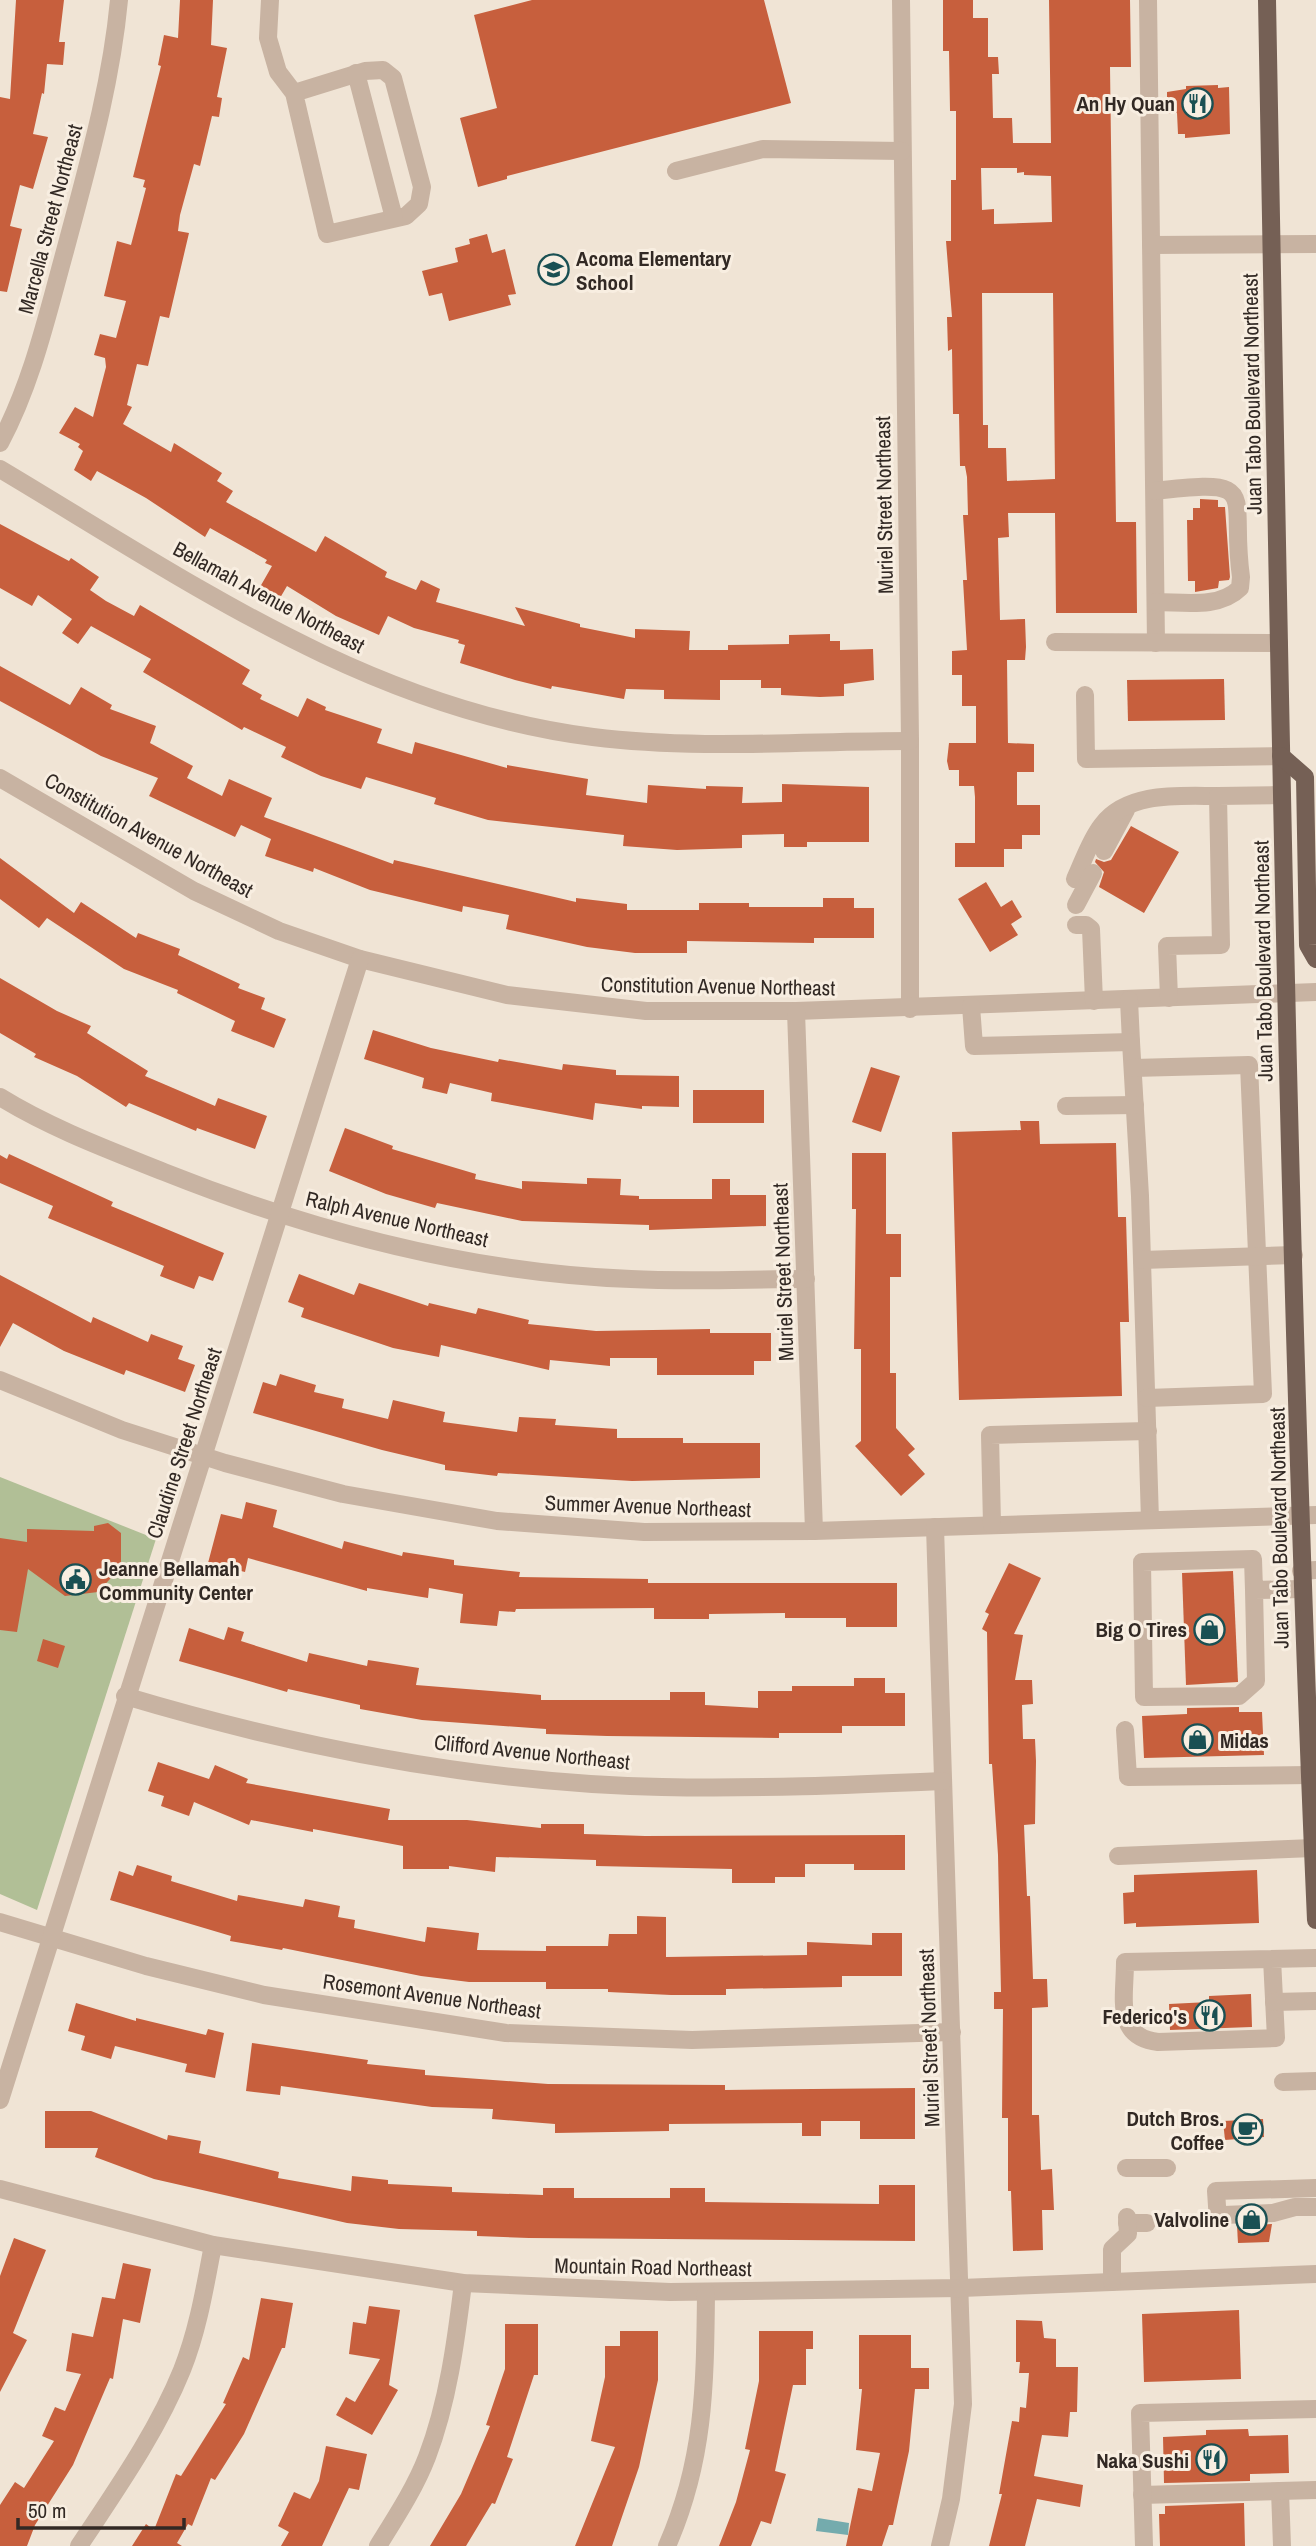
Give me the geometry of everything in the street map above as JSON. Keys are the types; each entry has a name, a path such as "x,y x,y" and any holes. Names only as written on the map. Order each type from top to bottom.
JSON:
{"main road":[{"name":"Juan Tabo Boulevard Northeast","path":"1267,0 1286,993 1294,1255 1309,1515 1308,1571 1302,1589 1316,1920"},
{"path":"1281,756 1305,777 1308,945 1316,959"}],"street":[{"name":"Marcella Street Northeast","path":"0,443 33,367 93,146 115,45 119,0"},
{"path":"270,0 268,38 278,72 294,93 327,234 406,216 418,204 422,187 393,78 383,70 356,73 294,93"},
{"name":"Muriel Street Northeast","path":"901,0 910,741 910,1009"},
{"path":"1148,0 1156,643"},
{"path":"356,73 394,218"},
{"path":"676,171 763,149 902,151"},
{"path":"1151,245 1316,244"},
{"name":"Bellamah Avenue Northeast","path":"0,469 257,621 328,659 417,696 512,723 594,737 675,742 910,741"},
{"path":"1155,491 1205,485 1223,486 1232,492 1239,505 1241,577 1240,589 1230,598 1219,601 1156,602"},
{"path":"1055,642 1279,643"},
{"path":"1085,695 1086,759 1281,756"},
{"name":"Constitution Avenue Northeast","path":"0,778 194,891 279,931 360,959 507,995 577,1006 646,1011 796,1011 910,1009 1316,992"},
{"path":"1075,879 1102,824 1129,803 1166,796 1282,795"},
{"path":"1168,998 1167,946 1221,945 1218,796"},
{"path":"1104,851 1129,803"},
{"path":"1076,905 1093,873"},
{"path":"1076,925 1086,925 1091,929 1094,1001"},
{"name":"Claudine Street Northeast","path":"0,2100 125,1696 204,1457 360,959"},
{"path":"1129,1000 1142,1259 1150,1520"},
{"path":"971,1006 974,1046 1131,1042"},
{"name":"Muriel Street Northeast","path":"796,1011 814,1531"},
{"path":"1133,1068 1250,1065 1262,1394 1147,1398"},
{"name":"Ralph Avenue Northeast","path":"0,1097 118,1154 213,1192 395,1246 534,1271 630,1279 806,1279"},
{"path":"1066,1106 1135,1105"},
{"path":"1142,1259 1294,1255"},
{"name":"Summer Avenue Northeast","path":"0,1380 122,1430 204,1457 343,1494 497,1521 632,1532 814,1531 1309,1515"},
{"path":"992,1525 990,1435 1148,1431"},
{"name":"Muriel Street Northeast","path":"935,1527 963,2404 951,2499 940,2546"},
{"path":"1253,1559 1254,1590 1256,1681 1238,1696 1144,1697 1142,1562 1253,1559"},
{"path":"1254,1590 1302,1589"},
{"name":"Clifford Avenue Northeast","path":"125,1696 234,1728 399,1761 512,1776 662,1787 943,1781"},
{"path":"1125,1730 1128,1777 1310,1775"},
{"path":"1118,1856 1313,1848"},
{"name":"Rosemont Avenue Northeast","path":"0,1922 51,1940 264,1995 506,2033 692,2040 952,2032"},
{"path":"1272,1959 1276,2038 1140,2040 1130,2031 1126,2015 1125,1962 1316,1958"},
{"path":"1274,2002 1316,2001"},
{"path":"1283,2082 1316,2081"},
{"path":"1126,2168 1167,2168"},
{"path":"1316,2188 1216,2191 1218,2221 1224,2215 1316,2207"},
{"name":"Mountain Road Northeast","path":"0,2189 213,2245 463,2283 570,2290 706,2292 961,2288 1316,2274"},
{"path":"1112,2282 1112,2249 1128,2234 1127,2220 1147,2223"},
{"path":"79,2546 150,2433 181,2371 198,2320 213,2245"},
{"path":"378,2546 405,2504 427,2458 442,2410 463,2283"},
{"path":"667,2546 691,2486 700,2437 706,2292"},
{"path":"1144,2546 1140,2413 1316,2409"},
{"path":"1143,2496 1316,2490"},
{"path":"1280,2491 1282,2546"}],"green space":[{"path":"0,1477 156,1539 37,1910 0,1894"}],"water":[{"path":"818,2518 849,2523 848,2535 816,2531"}],"building":[{"path":"16,0 64,0 59,42 65,42 63,65 47,64 44,94 42,93 33,134 48,137 33,189 20,185 10,226 22,229 7,292 0,291 0,97 10,99"},
{"path":"180,0 213,0 211,45 227,48 217,97 222,98 219,117 212,116 200,166 194,164 180,215 178,231 189,233 169,318 160,316 148,366 137,364 127,405 132,407 123,424 171,452 174,443 222,473 217,481 233,491 226,502 316,552 325,536 387,572 385,577 416,590 421,580 440,589 436,602 525,626 515,607 580,624 580,627 635,638 635,629 690,631 689,650 728,650 728,645 789,644 789,635 830,634 830,641 840,641 840,650 873,649 874,680 844,684 844,696 820,697 781,695 781,688 761,688 761,680 720,680 720,700 664,699 664,690 626,689 624,699 552,686 551,689 515,680 460,663 465,645 458,643 459,640 414,628 388,616 379,635 336,616 287,586 280,598 260,587 272,566 265,563 267,560 210,528 205,537 146,498 97,471 91,481 74,470 83,451 78,447 80,444 59,433 75,407 93,417 106,367 105,358 94,355 100,334 116,338 126,301 104,296 117,241 131,245 146,188 143,187 145,180 133,177 161,66 158,65 164,35 178,38"},
{"path":"532,0 764,0 791,103 507,176 507,179 478,187 460,118 497,108 474,15"},
{"path":"943,0 973,0 973,18 988,18 988,57 998,57 999,74 992,74 993,118 1012,118 1013,143 1051,143 1049,0 1130,0 1131,67 1110,67 1116,522 1136,522 1137,613 1056,613 1055,513 1008,513 1009,537 998,538 1000,620 1025,619 1026,647 1025,660 1007,660 1008,743 1034,744 1034,772 1017,772 1017,805 1040,805 1040,835 1022,835 1022,849 1004,849 1004,867 955,867 955,843 975,843 975,797 974,786 959,786 959,770 949,770 947,761 949,743 976,743 976,706 962,706 962,675 952,675 952,651 967,650 963,515 968,515 967,477 965,466 960,466 959,414 953,414 952,349 948,351 947,317 952,317 946,241 951,241 951,180 956,180 956,111 950,111 949,51 943,51","holes":["981,168 1017,168 1017,173 1024,172 1024,175 1051,176 1052,222 994,224 994,209 982,210","982,293 1053,293 1055,479 1007,481 1006,448 988,448 988,425 983,425"]},
{"name":"An Hy Quan","path":"1218,85 1218,88 1229,87 1230,134 1185,138 1185,134 1178,134 1177,113 1167,114 1167,92 1186,89 1186,86"},
{"path":"487,234 492,253 505,249 516,294 508,295 511,305 449,321 442,293 429,296 422,271 458,262 455,248 470,244 469,239"},
{"path":"1200,499 1218,500 1218,507 1225,507 1230,577 1229,580 1219,581 1218,588 1195,592 1195,581 1188,581 1187,520 1193,520 1193,508 1200,508"},
{"path":"0,524 69,561 71,558 99,577 90,590 106,601 134,616 140,605 250,670 242,684 262,695 260,699 298,717 307,698 326,707 325,710 382,729 377,743 412,754 415,742 507,768 507,765 588,779 586,795 647,803 648,785 706,789 706,786 743,787 742,803 782,802 782,784 869,787 869,842 807,842 807,847 784,847 784,834 742,835 742,848 677,850 623,846 624,835 488,820 434,804 436,798 366,777 361,789 321,776 281,757 286,747 244,727 242,730 143,672 151,659 91,626 78,644 62,633 72,619 38,595 32,606 0,588"},
{"path":"0,666 70,705 81,687 112,705 110,709 156,726 150,743 193,766 187,778 222,796 229,779 272,798 264,817 393,864 394,860 576,902 576,898 627,904 627,910 699,910 699,903 749,903 749,907 823,907 823,898 854,898 854,908 874,908 874,938 814,938 814,943 687,941 687,953 635,953 587,947 506,929 509,915 463,906 462,912 370,890 314,868 313,872 265,856 271,839 241,825 235,837 149,796 158,778 101,756 0,701"},
{"path":"1224,679 1225,720 1128,721 1127,680"},
{"path":"1131,826 1179,852 1144,913 1099,887 1104,872 1095,862 1096,859 1104,862 1111,860"},
{"path":"0,858 74,913 81,902 136,938 138,933 180,949 178,955 240,984 238,988 265,998 261,1009 286,1019 274,1048 231,1031 235,1021 177,993 178,990 124,969 47,918 39,928 0,899"},
{"path":"986,882 1001,907 1012,900 1022,917 1011,924 1018,935 990,952 958,899"},
{"path":"0,978 57,1011 91,1026 87,1033 148,1071 145,1076 215,1106 218,1098 267,1116 255,1149 197,1128 196,1131 129,1103 126,1107 77,1076 34,1057 36,1054 0,1033"},
{"path":"373,1030 431,1048 498,1062 499,1059 562,1070 563,1064 616,1070 616,1075 679,1076 679,1107 642,1106 642,1109 595,1103 593,1120 491,1101 492,1093 450,1083 447,1094 422,1088 424,1078 364,1059"},
{"path":"871,1067 900,1076 881,1132 852,1122"},
{"path":"693,1090 764,1090 764,1123 693,1123"},
{"path":"1020,1121 1039,1121 1040,1144 1116,1143 1118,1217 1126,1217 1129,1322 1120,1322 1122,1396 959,1400 952,1132 1021,1130"},
{"path":"345,1128 393,1146 392,1149 476,1174 475,1179 522,1189 522,1181 587,1184 587,1178 621,1179 620,1195 639,1196 639,1199 712,1199 712,1179 730,1179 730,1195 766,1195 766,1226 649,1230 649,1225 522,1221 437,1203 435,1208 386,1194 329,1171"},
{"path":"852,1153 886,1153 886,1234 901,1234 901,1277 890,1277 890,1373 896,1373 896,1428 915,1449 908,1455 925,1474 901,1496 855,1446 861,1441 861,1349 854,1349 856,1209 852,1209"},
{"path":"9,1154 113,1202 111,1206 224,1253 213,1281 199,1276 194,1289 160,1276 164,1266 48,1218 53,1206 0,1183 0,1155 7,1159"},
{"path":"299,1274 354,1295 359,1283 428,1306 429,1303 476,1314 478,1308 529,1320 528,1324 596,1331 710,1329 710,1333 771,1333 771,1361 754,1361 754,1375 657,1375 657,1358 610,1358 610,1366 550,1360 549,1370 441,1345 439,1357 393,1348 301,1317 304,1308 288,1302"},
{"path":"0,1275 91,1323 93,1317 148,1342 151,1334 183,1346 178,1359 195,1365 185,1392 126,1370 124,1375 64,1351 13,1323 0,1347"},
{"path":"280,1374 316,1385 314,1392 344,1399 342,1408 388,1419 393,1400 445,1412 443,1422 517,1432 519,1417 556,1419 555,1425 617,1429 617,1438 683,1438 683,1443 760,1443 760,1478 632,1481 498,1473 497,1476 445,1470 445,1465 253,1413 263,1382 276,1386"},
{"path":"246,1502 277,1510 273,1527 342,1549 344,1541 402,1556 403,1552 454,1560 454,1565 520,1572 519,1577 648,1579 648,1583 897,1583 897,1627 846,1627 846,1618 785,1618 785,1613 709,1614 709,1619 654,1619 654,1608 516,1609 515,1612 499,1611 497,1626 460,1623 463,1594 429,1588 428,1598 367,1588 367,1591 248,1558 245,1572 208,1563 221,1514 242,1519"},
{"name":"Jeanne Bellamah Community Center","path":"108,1523 121,1533 121,1567 98,1592 65,1596 28,1569 17,1632 0,1630 0,1538 27,1542 27,1529 94,1531 94,1526"},
{"path":"1009,1563 1041,1578 1014,1634 1023,1635 1015,1680 1032,1680 1033,1704 1022,1705 1023,1739 1035,1739 1036,1761 1035,1824 1024,1825 1033,1979 1047,1979 1048,2007 1032,2008 1032,2115 1039,2115 1041,2170 1052,2169 1054,2210 1042,2210 1043,2250 1013,2251 1011,2191 1008,2191 1008,2118 1002,2118 1003,2009 994,2009 994,1992 1001,1992 998,1855 992,1764 989,1764 987,1632 982,1629 989,1614 985,1612"},
{"name":"Big O Tires","path":"1233,1571 1238,1682 1186,1685 1182,1573"},
{"path":"228,1627 244,1632 241,1641 307,1662 309,1653 367,1666 368,1660 419,1668 416,1685 541,1695 541,1700 670,1700 670,1692 705,1692 705,1705 758,1708 758,1691 792,1691 792,1686 854,1686 854,1678 885,1678 885,1693 905,1693 905,1726 842,1726 842,1733 779,1733 779,1738 607,1736 546,1734 546,1729 422,1720 360,1709 360,1705 288,1689 287,1692 179,1661 189,1628 224,1640"},
{"path":"43,1639 65,1646 58,1668 37,1661"},
{"path":"1239,1707 1239,1712 1262,1712 1264,1755 1144,1758 1142,1716 1187,1714 1187,1708"},
{"path":"158,1762 209,1779 215,1765 248,1779 246,1783 390,1809 388,1820 467,1820 541,1828 541,1824 584,1824 584,1834 645,1836 905,1835 905,1870 854,1870 854,1864 805,1864 805,1877 775,1877 775,1883 732,1883 732,1869 596,1866 596,1860 496,1857 495,1872 449,1866 449,1869 403,1869 403,1846 251,1820 249,1825 194,1802 189,1816 161,1806 164,1796 148,1791"},
{"path":"137,1865 172,1876 171,1881 237,1901 238,1895 303,1907 305,1899 340,1906 338,1917 355,1920 354,1928 425,1942 427,1927 479,1933 477,1950 546,1951 546,1946 608,1946 609,1934 637,1934 637,1916 666,1917 666,1957 807,1955 807,1942 872,1945 872,1933 902,1933 902,1976 842,1976 842,1987 726,1989 726,1995 671,1995 608,1992 608,1989 546,1989 546,1982 469,1982 421,1976 283,1948 282,1950 230,1941 231,1936 110,1900 119,1871 133,1876"},
{"path":"1257,1870 1259,1923 1136,1927 1136,1923 1124,1924 1123,1893 1134,1892 1134,1875"},
{"name":"Federico's","path":"1251,1994 1252,2027 1170,2030 1169,2004 1209,2002 1209,1996"},
{"path":"76,2003 136,2021 136,2018 206,2035 208,2029 224,2033 215,2078 185,2072 187,2064 115,2046 111,2059 81,2050 85,2036 68,2031"},
{"path":"252,2043 368,2060 367,2064 425,2070 425,2075 548,2084 725,2085 725,2090 915,2088 915,2139 860,2139 860,2121 821,2121 821,2136 802,2136 802,2123 669,2124 669,2131 555,2133 555,2124 492,2119 493,2109 432,2107 281,2086 280,2095 246,2091"},
{"path":"45,2111 91,2111 167,2140 168,2135 201,2141 199,2153 279,2172 278,2178 351,2191 352,2176 388,2180 388,2184 452,2187 452,2192 543,2195 543,2188 574,2188 574,2198 670,2198 670,2188 705,2188 705,2202 879,2204 879,2185 915,2185 915,2241 529,2238 477,2236 477,2231 399,2229 347,2223 154,2179 95,2157 98,2148 45,2148"},
{"path":"1263,2119 1264,2137 1225,2140 1223,2121"},
{"path":"1272,2224 1269,2242 1238,2243 1237,2226"},
{"path":"14,2238 46,2250 13,2333 27,2340 0,2392 0,2276"},
{"path":"123,2263 151,2269 140,2323 123,2319 113,2379 110,2378 73,2465 35,2525 27,2546 0,2546 0,2505 15,2482 24,2488 54,2441 42,2436 55,2407 65,2411 81,2374 66,2371 72,2333 93,2337 102,2297 115,2299"},
{"path":"261,2298 293,2303 285,2348 282,2348 244,2434 215,2480 211,2478 192,2526 188,2524 177,2543 182,2546 132,2546 146,2524 154,2530 176,2474 181,2476 226,2404 223,2403 243,2357 249,2360"},
{"path":"369,2306 400,2310 389,2385 398,2390 372,2435 336,2415 346,2397 355,2402 380,2359 349,2354 353,2322 366,2324"},
{"path":"1239,2310 1241,2379 1144,2382 1142,2314"},
{"path":"1016,2320 1042,2321 1044,2338 1056,2339 1056,2367 1078,2367 1077,2412 1070,2412 1068,2437 1042,2435 1034,2476 1083,2485 1080,2507 1037,2499 1025,2546 989,2546 1002,2494 999,2494 1012,2421 1019,2422 1020,2407 1026,2408 1029,2373 1019,2373 1020,2362 1016,2362"},
{"path":"505,2324 538,2324 538,2375 534,2375 507,2457 513,2459 495,2504 492,2503 466,2546 430,2546 461,2494 490,2426 486,2425 505,2369"},
{"path":"620,2331 658,2331 658,2380 639,2467 612,2546 575,2546 615,2447 591,2441 605,2377 605,2346 620,2346"},
{"path":"759,2331 813,2331 813,2349 806,2349 806,2385 793,2385 775,2471 786,2474 771,2524 761,2521 751,2546 719,2546 736,2502 750,2450 745,2449 759,2381"},
{"path":"859,2335 911,2335 911,2368 929,2368 929,2389 915,2389 909,2451 893,2525 889,2525 882,2546 846,2546 858,2488 872,2491 880,2453 856,2450 862,2389 859,2389"},
{"path":"1248,2429 1249,2436 1288,2435 1289,2473 1250,2474 1250,2481 1164,2483 1163,2437 1206,2435 1206,2430"},
{"path":"326,2446 367,2454 359,2490 349,2488 322,2546 281,2546 289,2532 278,2526 294,2492 310,2499 319,2481"},
{"path":"1244,2503 1245,2546 1160,2546 1159,2514 1165,2514 1165,2506"}],"place":[{"name":"An Hy Quan","path":"1198,103"},
{"name":"Acoma Elementary School","path":"553,270"},
{"name":"Jeanne Bellamah Community Center","path":"76,1580"},
{"name":"Big O Tires","path":"1210,1629"},
{"name":"Midas","path":"1197,1740"},
{"name":"Federico's","path":"1210,2016"},
{"name":"Dutch Bros. Coffee","path":"1247,2130"},
{"name":"Valvoline","path":"1252,2219"},
{"name":"Naka Sushi","path":"1212,2460"}]}
